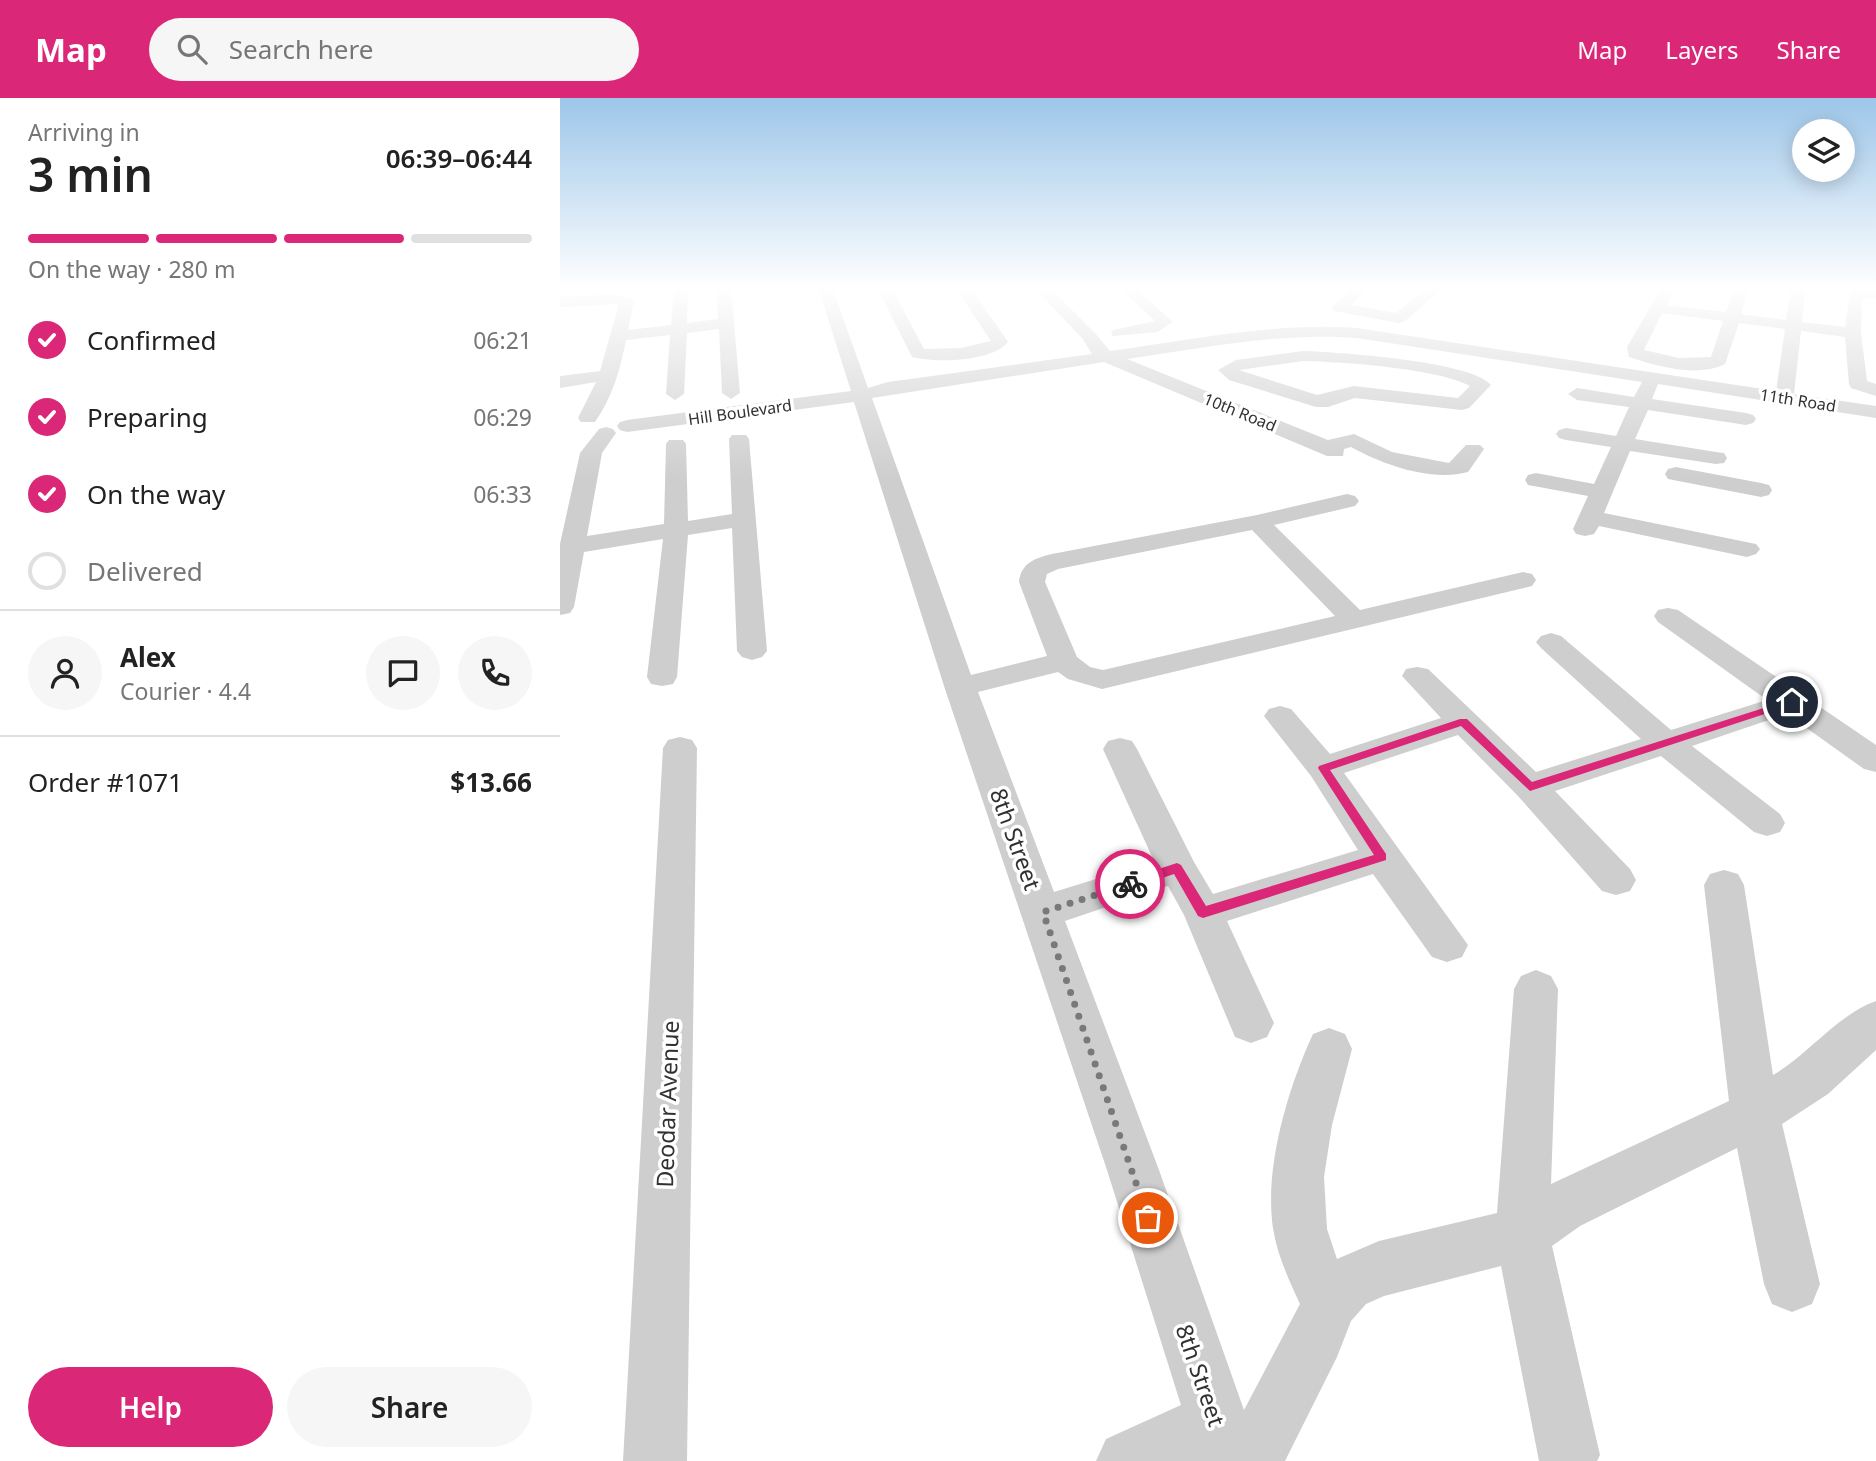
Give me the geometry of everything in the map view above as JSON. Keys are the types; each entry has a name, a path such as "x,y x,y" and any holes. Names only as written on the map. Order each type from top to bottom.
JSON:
{"street":[{"path":"560,607 573,546 572,488 581,433 606,415 615,351"},
{"path":"662,677 676,531 674,418 677,351"},
{"path":"729,351 731,393"},
{"name":"8th Street","path":"846,351 870,450 895,496 1233,1448"},
{"path":"917,351 937,355 965,351"},
{"path":"1099,351 1106,357"},
{"name":"11th Road","path":"856,391 1151,351"},
{"name":"11th Road","path":"1468,351 1876,412"},
{"path":"1636,351 1636,353 1695,364 1717,363 1721,351"},
{"path":"1784,398 1789,351"},
{"path":"1855,351 1858,384 1876,390"},
{"path":"1213,402 1260,384 1316,401 1328,401 1354,392 1454,404 1467,402 1482,385 1463,376 1324,356 1236,365 1227,370 1260,384"},
{"name":"10th Road","path":"1106,357 1331,449 1342,442 1354,440 1381,456 1443,470 1460,467 1471,451 1428,447"},
{"path":"560,382 610,376"},
{"path":"1653,378 1588,523 1747,549"},
{"name":"Hill Boulevard","path":"581,433 606,415 628,421 674,418 856,391"},
{"path":"1577,394 1746,419"},
{"path":"1566,434 1618,452 1761,490"},
{"path":"739,439 752,651"},
{"path":"1618,452 1716,458"},
{"path":"1536,480 1601,492"},
{"path":"1347,501 1257,522 1052,562 1037,568 1032,574 1032,582 1064,661 1090,678 1116,679 1523,580"},
{"path":"573,546 744,519"},
{"path":"1257,522 1354,620"},
{"path":"1668,616 1876,761"},
{"path":"1550,642 1665,742 1767,823"},
{"path":"961,687 1064,661"},
{"path":"1417,676 1530,787 1616,880"},
{"path":"1530,787 1792,702"},
{"path":"1280,716 1323,768 1381,857 1447,945"},
{"path":"1323,768 1463,722"},
{"name":"Deodar Avenue","path":"655,1461 680,748"},
{"path":"1120,750 1177,868 1203,913 1251,1023"},
{"path":"1203,913 1381,857"},
{"path":"1043,912 1177,868"},
{"path":"1724,885 1755,1114 1792,1284"},
{"path":"1536,989 1522,1234 1568,1455"},
{"path":"1128,1461 1233,1448 1316,1336 1329,1303 1346,1284 1379,1269 1522,1234 1561,1207 1755,1114 1811,1078 1876,1021"},
{"path":"1329,1049 1312,1107 1298,1173 1299,1222 1306,1253 1329,1303"}],"way so far":[{"path":"1130,884 1043,912 1148,1218"}],"route":[{"path":"1130,884 1177,868 1203,913 1381,857 1323,768 1463,722 1530,787 1792,702"}]}
